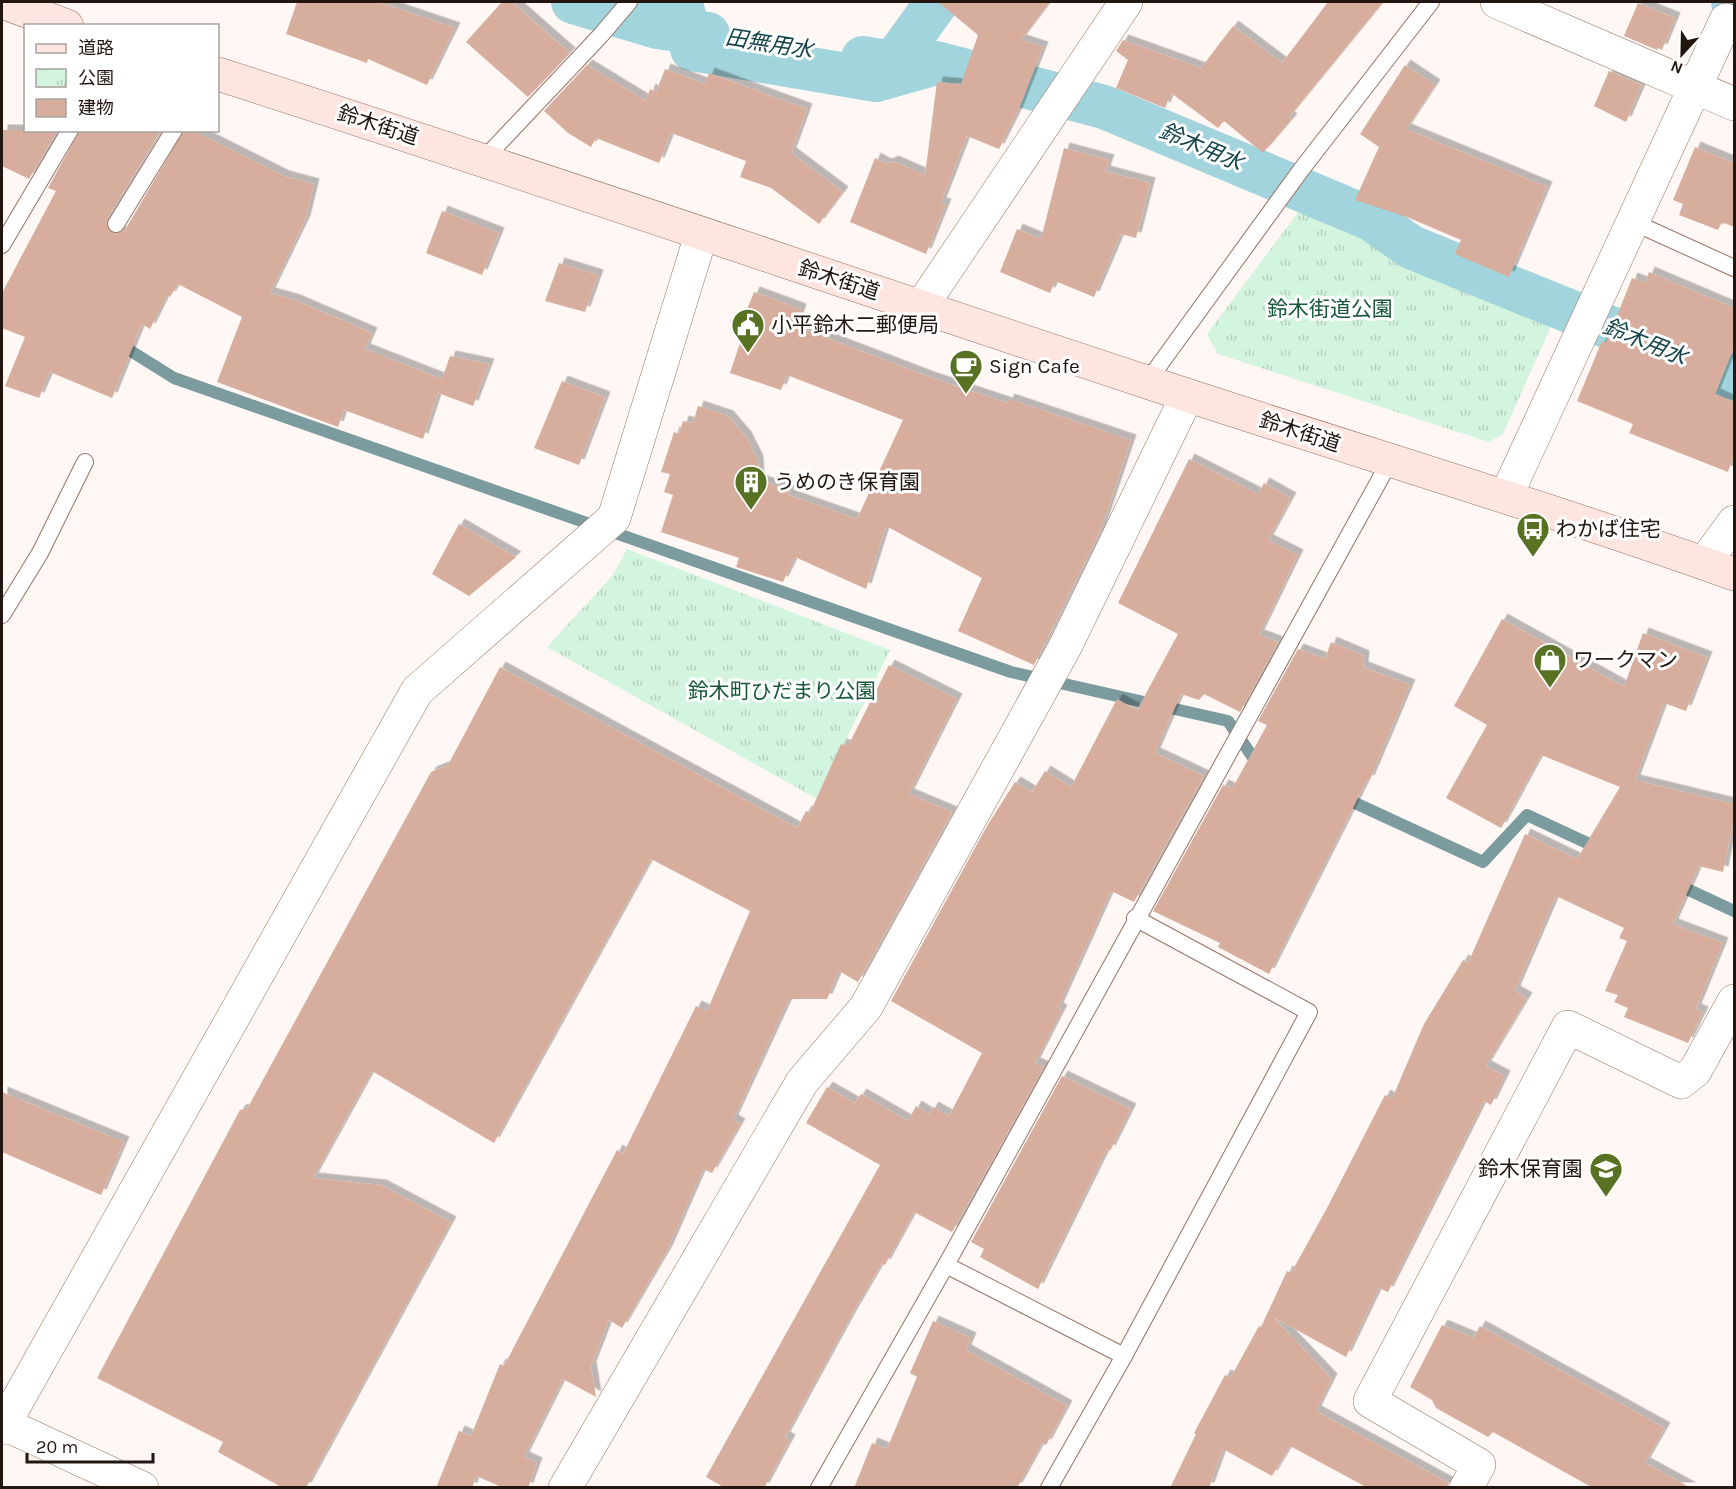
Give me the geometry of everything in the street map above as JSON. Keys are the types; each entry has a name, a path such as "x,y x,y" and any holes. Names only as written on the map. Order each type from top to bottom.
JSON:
{"main road":[{"path":"2,2 62,24"},
{"name":"鈴木街道","path":"219,74 484,159 701,235 1188,396 1506,496 1734,574"}],"street":[{"path":"921,308 1126,2"},
{"path":"1497,2 1734,104"},
{"path":"1506,496 1726,20"},
{"path":"142,1488 2,1425 417,691 615,518 701,235"},
{"path":"565,1488 802,1082 866,1007 1066,645 1188,396"},
{"path":"1704,563 1734,522"},
{"path":"1466,1488 1479,1465 1370,1401 1568,1027 1681,1082 1695,1071 1734,1001"}],"lane":[{"path":"484,159 601,35 628,2"},
{"path":"1147,382 1301,170 1431,2"},
{"path":"2,244 69,132"},
{"path":"116,224 173,132"},
{"path":"1634,222 1734,268"},
{"path":"819,1488 946,1265 1135,918 1390,461"},
{"path":"2,615 40,553 85,462"},
{"path":"1049,1488 1125,1356 1309,1012 1135,918"},
{"path":"946,1265 1125,1356"}],"green space":[{"name":"鈴木街道公園","path":"1299,211 1554,320 1503,434 1489,442 1218,354 1207,334"},
{"name":"鈴木町ひだまり公園","path":"627,549 890,650 817,799 547,647 613,575"}],"building":[{"path":"297,2 378,2 455,28 427,85 368,59 367,63 286,34"},
{"path":"502,2 512,2 570,53 528,97 466,42"},
{"path":"938,2 1050,2 1021,40 1043,47 1018,111 999,149 967,136 941,203 946,204 926,254 850,222 875,158 886,164 893,161 925,175 937,82 961,84 978,35"},
{"path":"1328,2 1383,2 1289,117 1292,119 1263,153 1224,121 1218,128 1171,93 1165,108 1116,88 1128,60 1116,51 1123,40 1201,68 1233,26 1282,63"},
{"path":"1638,3 1675,18 1662,50 1624,36"},
{"path":"587,65 646,101 650,89 656,92 665,69 705,84 709,73 807,109 791,153 843,192 819,224 771,188 740,177 746,161 671,133 659,163 596,138 591,147 568,133 544,111"},
{"path":"1405,65 1435,85 1406,129 1547,187 1509,277 1455,254 1461,240 1407,217 1355,200 1379,147 1360,134"},
{"path":"1609,71 1642,85 1626,122 1594,106"},
{"path":"2,130 57,132 29,179 2,166"},
{"path":"79,132 160,132 107,219 107,228 115,234 125,230 183,132 196,132 284,176 314,184 305,221 270,293 295,300 372,333 365,349 442,379 450,356 489,364 473,406 438,393 423,439 344,410 338,427 217,382 242,317 178,284 170,297 167,295 150,329 142,324 112,398 50,372 39,398 5,386 25,337 2,328 2,293 56,191 48,188"},
{"path":"1695,147 1734,163 1734,227 1722,222 1718,230 1679,215 1683,204 1673,200"},
{"path":"1064,148 1109,160 1105,171 1150,183 1136,238 1121,234 1094,297 1055,281 1050,293 1000,272 1017,229 1041,239"},
{"path":"442,211 499,233 482,275 426,253"},
{"path":"559,263 598,275 585,312 545,301"},
{"path":"1649,272 1734,308 1734,347 1715,394 1734,402 1734,453 1728,472 1629,433 1633,424 1577,401 1602,341 1606,343 1632,278 1645,283"},
{"path":"754,292 801,309 796,326 929,377 1007,403 1009,399 1131,440 1100,532 1034,665 958,631 982,578 886,526 866,589 795,557 783,582 736,567 739,558 661,532 673,495 664,492 670,474 661,472 674,432 679,434 683,421 693,423 698,406 728,416 746,437 758,461 759,480 789,490 788,495 857,519 903,420 787,375 781,390 730,373 743,334 738,332"},
{"path":"562,381 605,397 579,465 534,448"},
{"path":"1189,459 1258,494 1264,483 1291,498 1268,540 1298,555 1259,635 1278,642 1240,712 1204,694 1199,700 1181,694 1155,753 1204,776 1134,902 1111,891 1058,1008 1062,1010 1035,1063 1044,1067 952,1232 914,1212 885,1265 882,1263 851,1316 785,1437 790,1440 764,1488 725,1488 706,1477 880,1165 806,1123 827,1087 855,1103 861,1094 908,1121 916,1106 929,1114 933,1107 949,1116 982,1053 891,1001 987,826 1015,782 1032,792 1045,771 1071,787 1117,699 1137,710 1178,634 1118,603"},
{"path":"459,524 516,557 469,596 432,574"},
{"path":"1502,619 1624,687 1643,633 1707,657 1686,711 1664,703 1635,780 1734,804 1734,817 1723,872 1699,866 1673,924 1723,943 1696,1009 1703,1012 1688,1043 1624,1017 1628,1008 1614,1002 1618,995 1605,991 1627,941 1619,938 1624,928 1556,896 1515,991 1527,998 1486,1066 1505,1076 1491,1105 1484,1101 1388,1292 1379,1288 1346,1357 1273,1317 1332,1379 1316,1411 1449,1483 1447,1488 1368,1488 1290,1446 1272,1476 1223,1449 1209,1488 1170,1488 1196,1434 1194,1433 1225,1375 1231,1377 1259,1326 1261,1327 1287,1271 1291,1273 1385,1095 1392,1099 1424,1024 1463,960 1468,963 1525,834 1577,859 1620,787 1541,755 1501,828 1446,798 1487,725 1454,706"},
{"path":"1331,642 1364,656 1363,667 1410,685 1369,781 1367,780 1269,974 1218,947 1220,943 1153,911 1223,785 1232,789 1267,725 1258,721 1298,649 1325,659"},
{"path":"889,665 957,699 909,794 952,812 858,982 839,971 827,999 789,999 733,1120 740,1124 712,1173 703,1169 667,1251 622,1328 609,1320 591,1367 596,1397 563,1379 524,1457 537,1463 528,1488 504,1488 476,1476 472,1488 436,1488 459,1431 471,1436 500,1364 504,1366 617,1150 623,1154 696,1006 707,1011 750,911 651,859 494,1143 372,1071 313,1178 381,1185 451,1222 306,1488 283,1488 218,1452 223,1442 97,1378 240,1110 247,1109 431,772 448,765 500,667 797,828 806,811 810,813 841,744 848,746"},
{"path":"1062,1076 1131,1109 1110,1151 1107,1149 1038,1289 980,1257 984,1249 971,1242"},
{"path":"2,1092 124,1142 101,1195 2,1152"},
{"path":"933,1321 971,1338 966,1350 1067,1406 1046,1445 1042,1443 1017,1488 854,1488 872,1443 887,1449 917,1377 910,1373"},
{"path":"1442,1325 1473,1338 1480,1326 1665,1428 1645,1463 1691,1488 1593,1488 1493,1432 1488,1437 1436,1408 1432,1400 1410,1387"}],"waterway":[{"name":"田無用水","path":"573,2 657,27 708,34"},
{"name":"鈴木用水","path":"669,2 683,11 692,49 876,80 936,63 1104,107 1371,219 1411,247 1734,378"},
{"name":"田無用水","path":"863,58 893,63 937,2"},
{"path":"118,343 174,378 1011,672 1228,721 1252,756 1264,761"},
{"path":"1342,797 1483,862 1527,815 1600,849"},
{"path":"1676,884 1734,911"}],"place":[{"name":"小平鈴木二郵便局","path":"748,354"},
{"name":"Sign Cafe","path":"966,395"},
{"name":"うめのき保育園","path":"751,511"},
{"name":"わかば住宅","path":"1533,558"},
{"name":"ワークマン","path":"1550,689"},
{"name":"鈴木保育園","path":"1606,1198"}]}
